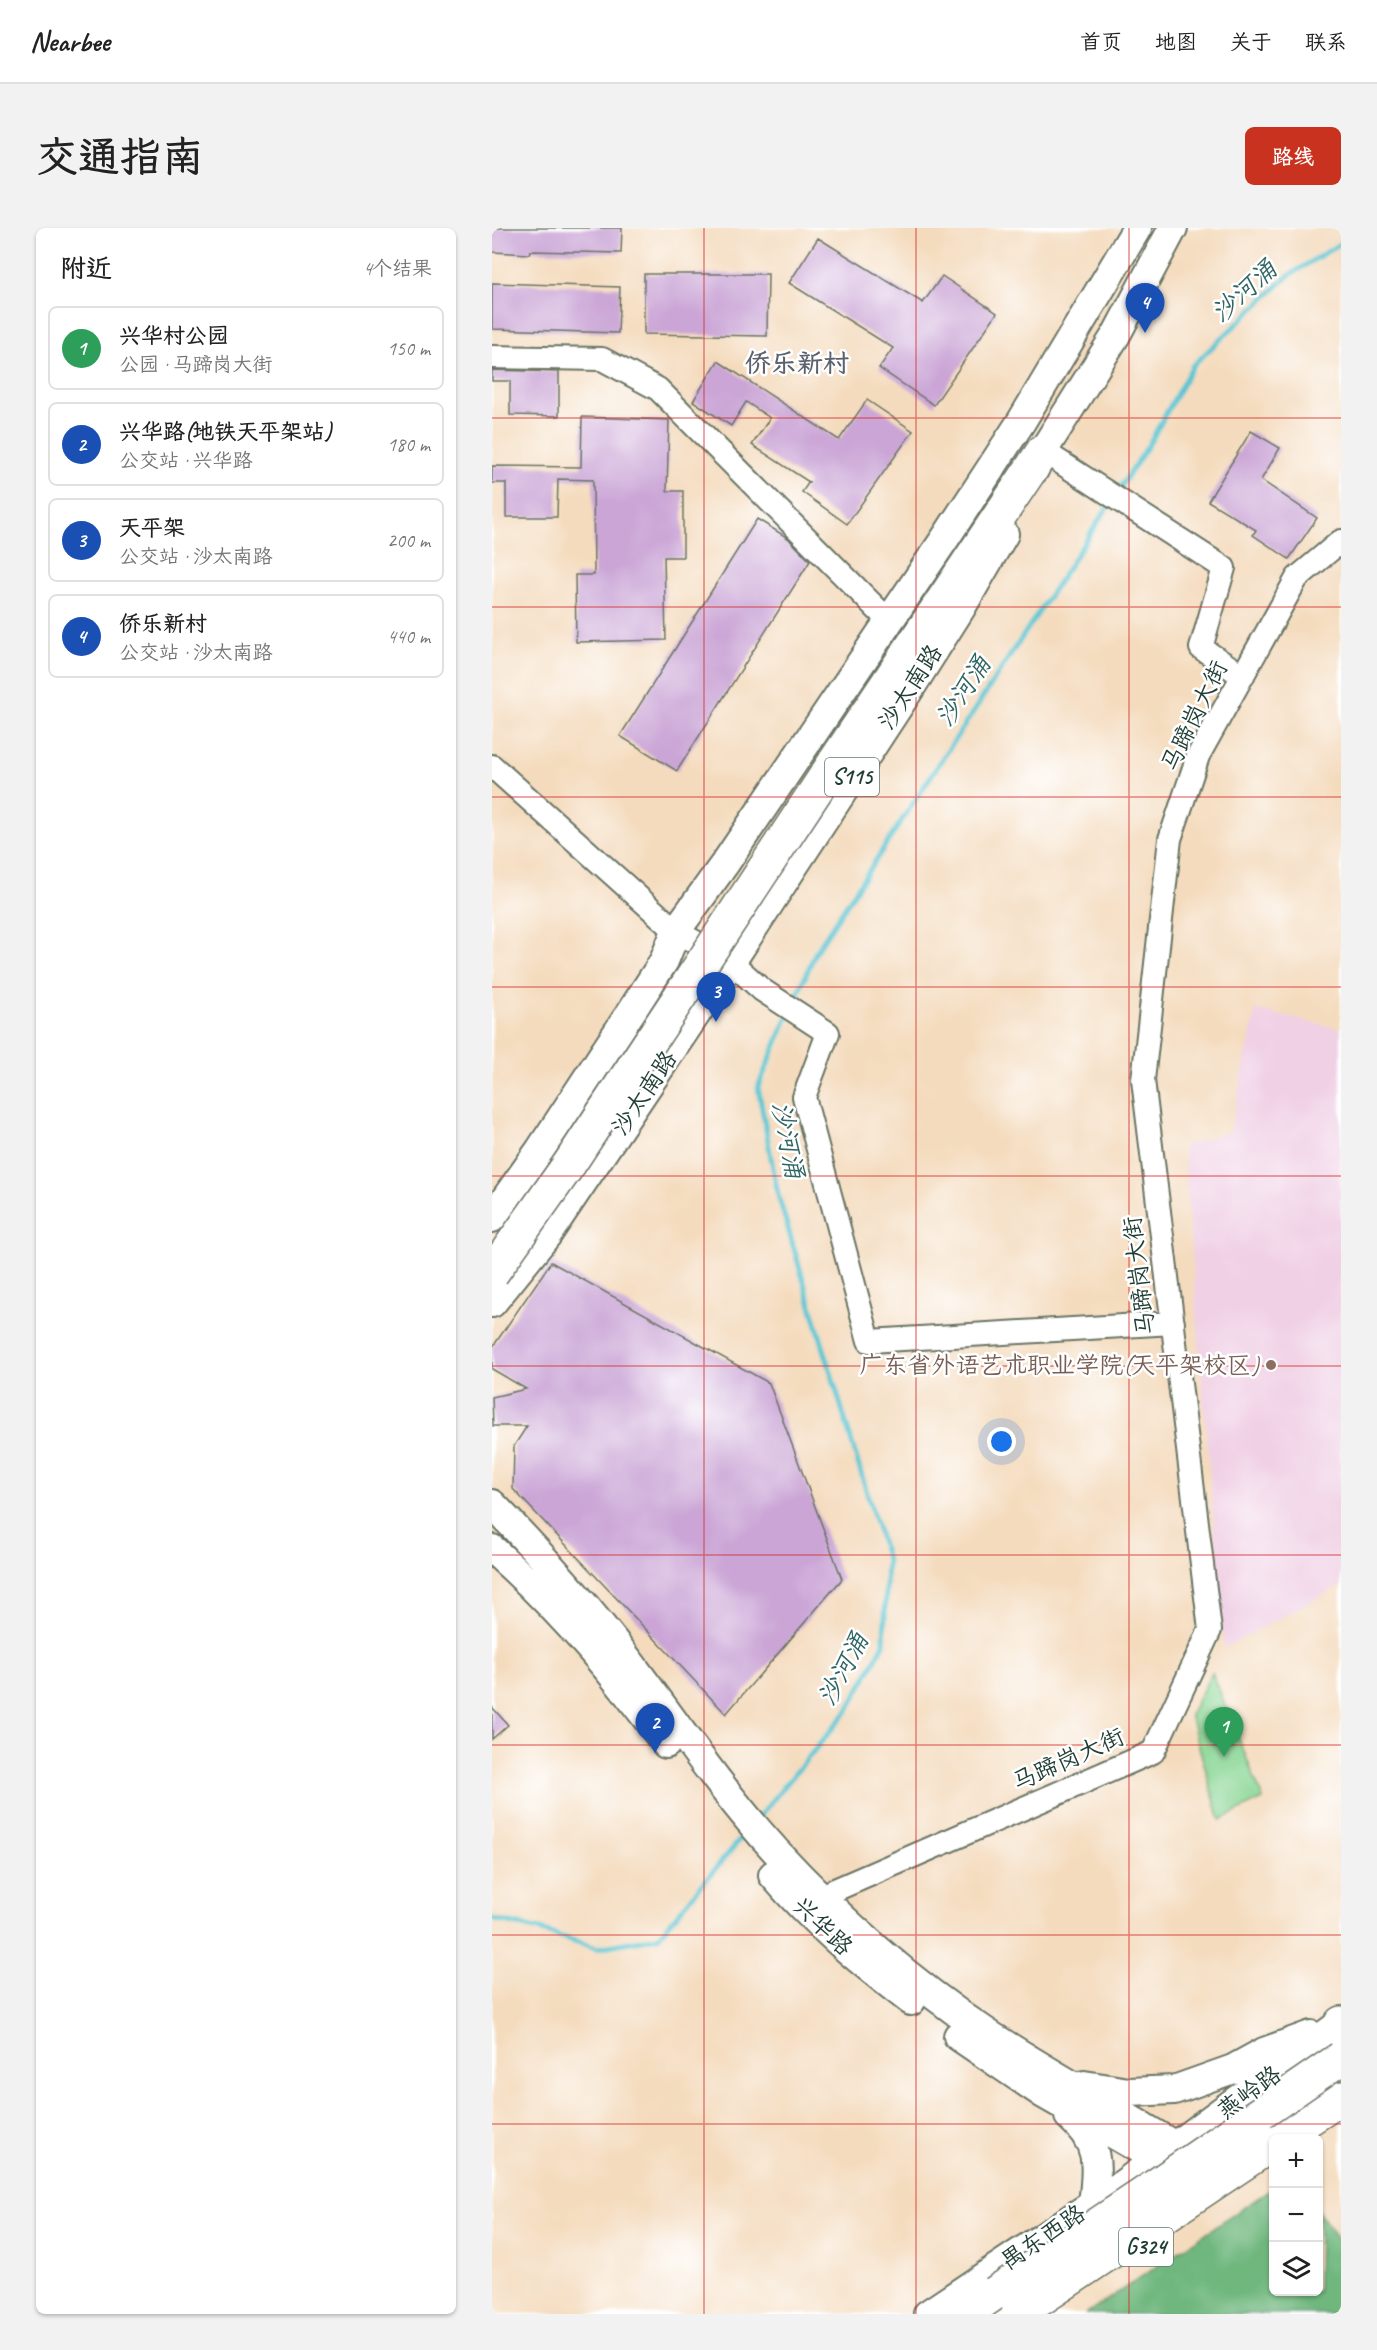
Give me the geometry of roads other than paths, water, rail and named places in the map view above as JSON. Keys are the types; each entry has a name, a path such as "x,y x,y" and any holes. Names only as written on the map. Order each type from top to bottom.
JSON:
{"highway":[{"path":"492,1273 570,1163 1043,451"},
{"path":"1341,2023 1341,2048"},
{"path":"965,2314 1341,2058"},
{"path":"1287,2134 1341,2098"},
{"path":"1018,2314 1269,2146"}],"main road":[{"name":"S115","path":"492,1218 540,1150 664,961 676,931 726,862 1021,422 1137,228"},
{"name":"沙太南路","path":"492,1303 547,1235 731,962 961,608 1023,499 1043,451 1116,335 1173,228"},
{"name":"兴华路","path":"492,1504 537,1550 617,1646 713,1791"},
{"name":"兴华路","path":"492,1549 572,1626 766,1853 801,1905 860,1961 939,2022 1172,2157 1250,2179"},
{"name":"兴华路","path":"766,1853 821,1896 893,1962 986,2032 1053,2087"},
{"path":"1053,2087 1129,2092 1174,2090 1233,2069 1264,2052 1341,2023"},
{"name":"燕岭路","path":"1172,2157 1341,2023"},
{"path":"1053,2087 1092,2144 1097,2161 1093,2203"},
{"path":"1315,2134 1341,2116"},
{"path":"989,2314 1169,2192 1178,2184 1172,2157"},
{"name":"禺东西路","path":"928,2314 1093,2203 1172,2157"},
{"name":"G324","path":"1042,2314 1269,2166"}],"street":[{"path":"492,357 602,359 658,389 880,612"},
{"path":"1043,451 1224,568 1201,648 1243,676"},
{"name":"马蹄岗大街","path":"821,1896 1153,1752 1210,1630 1143,1080 1170,839 1198,756 1297,578 1341,541"},
{"path":"492,766 676,931 731,962 762,990 828,1033 804,1097 869,1341 1173,1323"}],"waterway":[{"name":"沙河涌","path":"1117,492 1149,444 1193,365 1288,276 1341,243"},
{"name":"沙河涌","path":"794,1003 816,951 1111,502"},
{"name":"沙河涌","path":"758,1818 848,1710 884,1644 887,1560 778,1195 758,1087 789,1014"},
{"name":"沙河涌","path":"492,1919 536,1929 597,1948 658,1937 748,1830"}],"place":[{"name":"侨乐新村","path":"1145,333"},
{"name":"天平架","path":"716,1022"},
{"name":"广东省外语艺术职业学院(天平架校区)","path":"1271,1365"},
{"name":"兴华路(地铁天平架站)","path":"655,1753"},
{"name":"兴华村公园","path":"1224,1757"}],"district":[{"name":"侨乐新村","path":"797,363"}]}
